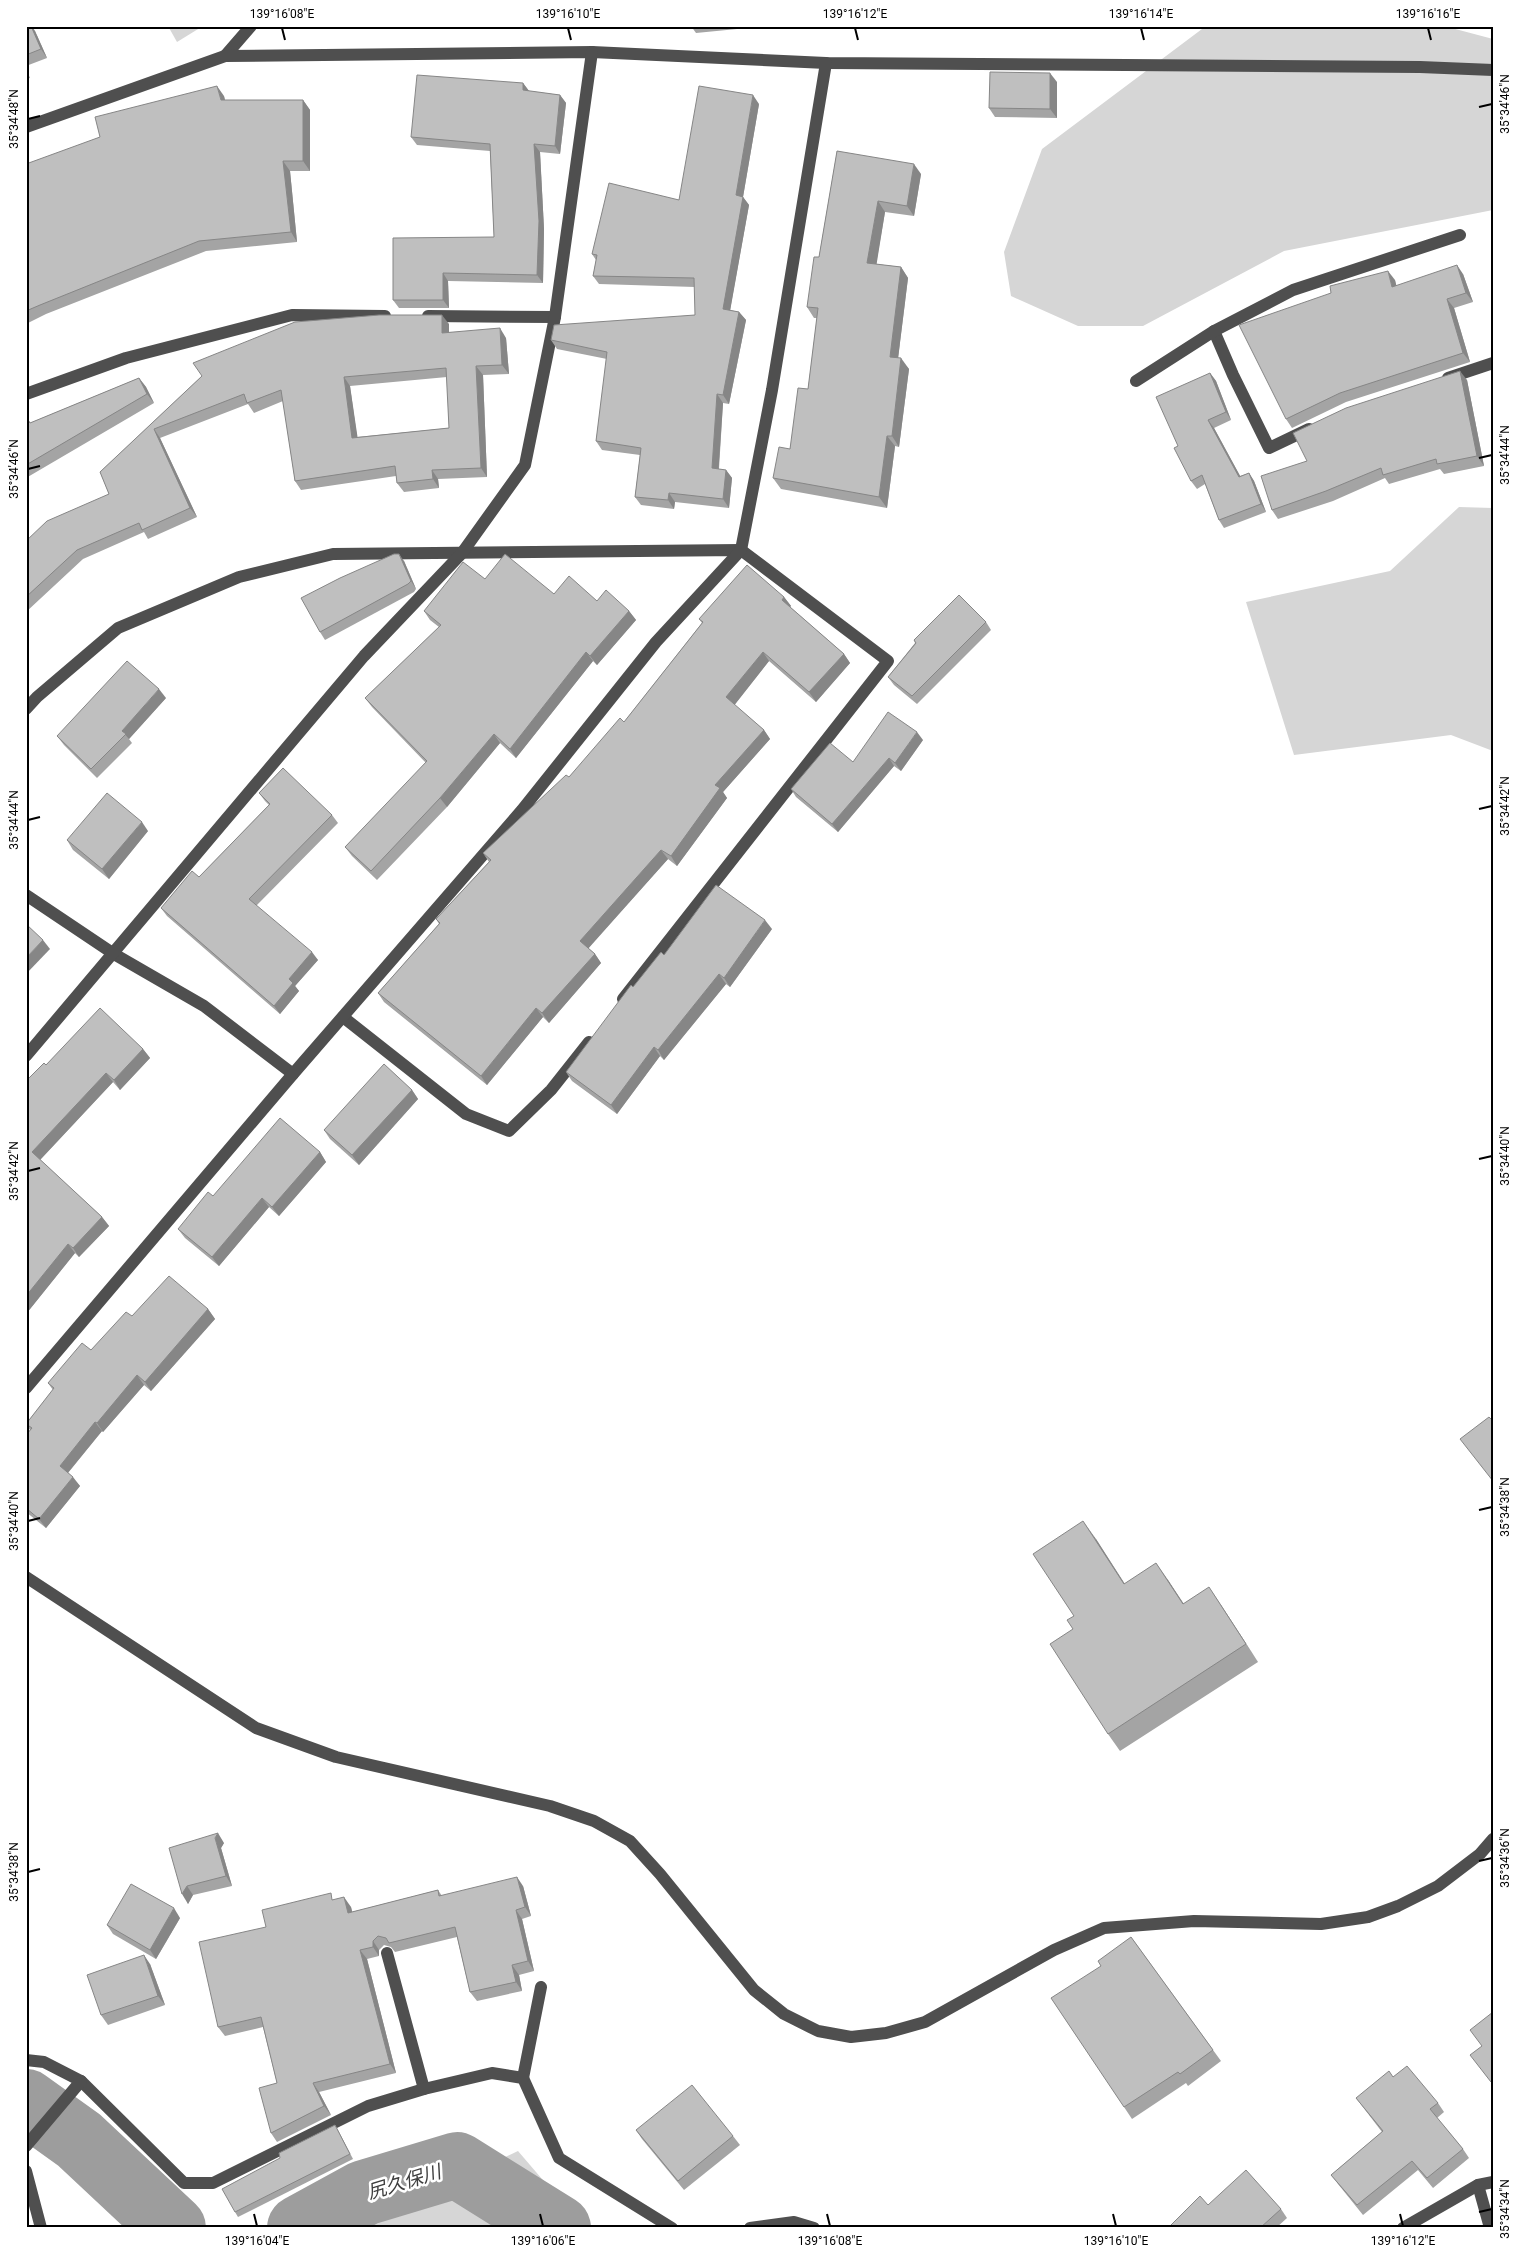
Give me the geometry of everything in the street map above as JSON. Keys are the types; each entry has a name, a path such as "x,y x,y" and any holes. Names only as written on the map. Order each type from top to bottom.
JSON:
{"street":[{"path":"225,56 251,26"},
{"path":"26,1056 364,656 462,553 525,465 556,317 592,52"},
{"path":"26,126 225,56 592,52 826,64 1420,67 1493,70"},
{"path":"26,1388 293,1074 522,810 656,642 741,550 772,390 826,64"},
{"path":"1136,381 1214,331 1293,290 1460,235"},
{"path":"26,394 126,358 292,315 399,316"},
{"path":"418,316 556,317"},
{"path":"1214,331 1269,448 1323,423"},
{"path":"1439,381 1493,363"},
{"path":"26,709 36,697 118,628 239,577 333,554 741,550 888,662 612,1012"},
{"path":"26,895 114,954 204,1006 293,1074"},
{"path":"343,1017 466,1114 509,1131 551,1090 594,1035"},
{"path":"26,1576 256,1728 336,1757 550,1806 594,1821 630,1841 660,1874 754,1990 784,2014 826,2033 851,2037 886,2033 925,2022 1054,1950 1104,1928 1194,1921 1321,1924 1368,1917 1398,1906 1438,1886 1480,1854 1493,1838"},
{"path":"387,1953 424,2089"},
{"path":"541,1987 523,2078 558,2158 672,2228"},
{"path":"26,2060 44,2062 81,2081 184,2183 213,2183 368,2106 424,2089 492,2073 523,2078"},
{"path":"26,2146 81,2081"},
{"path":"26,2171 41,2228"},
{"path":"1402,2228 1478,2185 1493,2182"},
{"path":"1478,2185 1490,2228"},
{"path":"750,2228 794,2222 814,2228"}],"shaded area":[{"path":"168,26 203,26 177,42"},
{"path":"1206,26 1444,26 1493,39 1493,210 1284,251 1143,326 1078,326 1011,296 1004,252 1042,149"},
{"path":"1459,507 1493,508 1493,751 1451,735 1294,755 1246,602 1390,571"},
{"path":"518,2151 584,2228 358,2228"}],"building":[{"path":"26,26 31,26 41,49 26,55"},
{"path":"990,72 1050,73 1050,109 989,108"},
{"path":"417,75 523,83 523,90 560,95 555,146 534,144 539,221 537,275 443,273 443,300 393,300 393,238 494,237 490,144 411,137"},
{"path":"217,86 221,100 303,100 303,161 283,161 291,232 199,241 26,311 26,164 100,137 95,117"},
{"path":"699,86 753,95 736,195 743,197 723,309 739,312 723,395 717,394 712,468 726,470 723,499 669,493 668,500 635,497 641,448 596,441 607,352 551,340 554,325 695,315 694,278 593,276 597,255 592,254 609,183 679,200"},
{"path":"837,151 914,164 907,206 878,201 867,263 901,267 890,357 901,358 892,436 887,436 879,497 773,478 779,447 790,449 798,388 808,389 818,308 807,307 814,257 819,257"},
{"path":"1457,265 1466,293 1447,299 1463,353 1340,393 1286,419 1239,325 1331,293 1330,286 1388,271 1392,287"},
{"path":"379,315 442,315 442,333 500,328 502,365 476,366 481,468 432,470 433,479 397,483 395,466 295,481 281,390 247,403 244,394 154,429 190,508 142,530 139,523 77,550 26,597 26,541 47,521 109,494 100,472 202,376 193,363 295,322","holes":["446,368 449,428 352,438 344,377"]},
{"path":"1460,371 1477,456 1437,464 1436,459 1383,475 1381,468 1326,491 1272,510 1261,476 1307,461 1293,433 1346,408"},
{"path":"1210,373 1226,412 1208,420 1239,477 1249,473 1261,504 1219,520 1202,475 1191,481 1174,448 1178,446 1156,397"},
{"path":"139,378 147,394 26,465 26,418 30,423"},
{"path":"394,554 399,554 411,581 320,632 301,598"},
{"path":"505,554 554,594 569,576 597,601 606,590 629,611 590,656 586,652 510,749 494,734 440,798 371,871 345,847 427,761 365,698 441,625 424,611 463,562 485,579"},
{"path":"747,565 784,597 782,600 844,654 809,692 763,652 726,697 764,730 715,785 720,788 671,856 661,850 580,941 595,954 542,1013 536,1008 481,1076 378,993 440,923 436,919 491,860 483,853 566,775 569,777 620,718 624,722 703,622 699,619"},
{"path":"959,595 986,622 912,696 888,677 916,643 914,640"},
{"path":"127,661 159,689 122,731 126,734 91,769 57,736"},
{"path":"888,712 917,732 895,763 889,758 832,824 791,789 830,743 853,762"},
{"path":"283,768 332,815 249,899 312,952 289,979 293,983 274,1006 161,908 192,871 199,877 270,804 259,793"},
{"path":"107,793 142,822 102,869 67,840"},
{"path":"716,885 765,920 724,978 719,974 658,1050 654,1047 611,1105 566,1072 631,985 633,987 661,952 664,955"},
{"path":"26,924 43,940 26,958"},
{"path":"100,1008 143,1049 114,1080 106,1073 32,1152 102,1217 73,1248 68,1244 26,1296 26,1081 44,1063 46,1065"},
{"path":"384,1064 412,1090 352,1155 324,1130"},
{"path":"280,1118 320,1152 272,1207 262,1198 212,1257 178,1229 208,1192 213,1196"},
{"path":"169,1276 208,1309 145,1382 137,1375 97,1423 95,1422 60,1466 73,1477 39,1519 26,1508 26,1435 32,1428 26,1424 54,1388 48,1383 82,1343 91,1350 126,1312 132,1316"},
{"path":"1489,1417 1493,1421 1493,1481 1460,1439"},
{"path":"1083,1521 1124,1584 1156,1563 1183,1604 1209,1587 1246,1644 1108,1734 1050,1644 1073,1629 1067,1620 1074,1616 1033,1554"},
{"path":"218,1833 215,1838 226,1876 187,1886 182,1894 169,1848"},
{"path":"517,1877 525,1907 516,1910 528,1961 512,1965 516,1982 470,1992 455,1927 389,1943 386,1938 378,1936 373,1941 373,1947 360,1950 390,2064 313,2083 324,2106 271,2133 259,2088 277,2083 261,2017 218,2027 199,1942 266,1927 262,1910 331,1893 332,1900 344,1897 348,1913 438,1890 439,1896"},
{"path":"131,1884 174,1908 150,1950 107,1925"},
{"path":"1131,1937 1213,2050 1180,2074 1178,2072 1124,2107 1051,1998 1101,1966 1098,1961"},
{"path":"144,1955 158,1996 101,2015 87,1975"},
{"path":"1493,2012 1493,2081 1491,2082 1470,2055 1482,2046 1470,2030"},
{"path":"1407,2066 1438,2103 1430,2109 1463,2149 1427,2178 1412,2161 1357,2205 1331,2175 1383,2131 1356,2098 1389,2071 1393,2077"},
{"path":"692,2085 733,2136 678,2181 636,2130"},
{"path":"335,2125 350,2154 235,2212 222,2189 280,2158 279,2153"},
{"path":"1246,2170 1281,2209 1260,2228 1168,2228 1200,2196 1208,2205"}],"waterway":[{"name":"尻久保川","path":"26,2102 79,2140 173,2228"},
{"name":"尻久保川","path":"300,2228 364,2193 457,2165 558,2228"}]}
